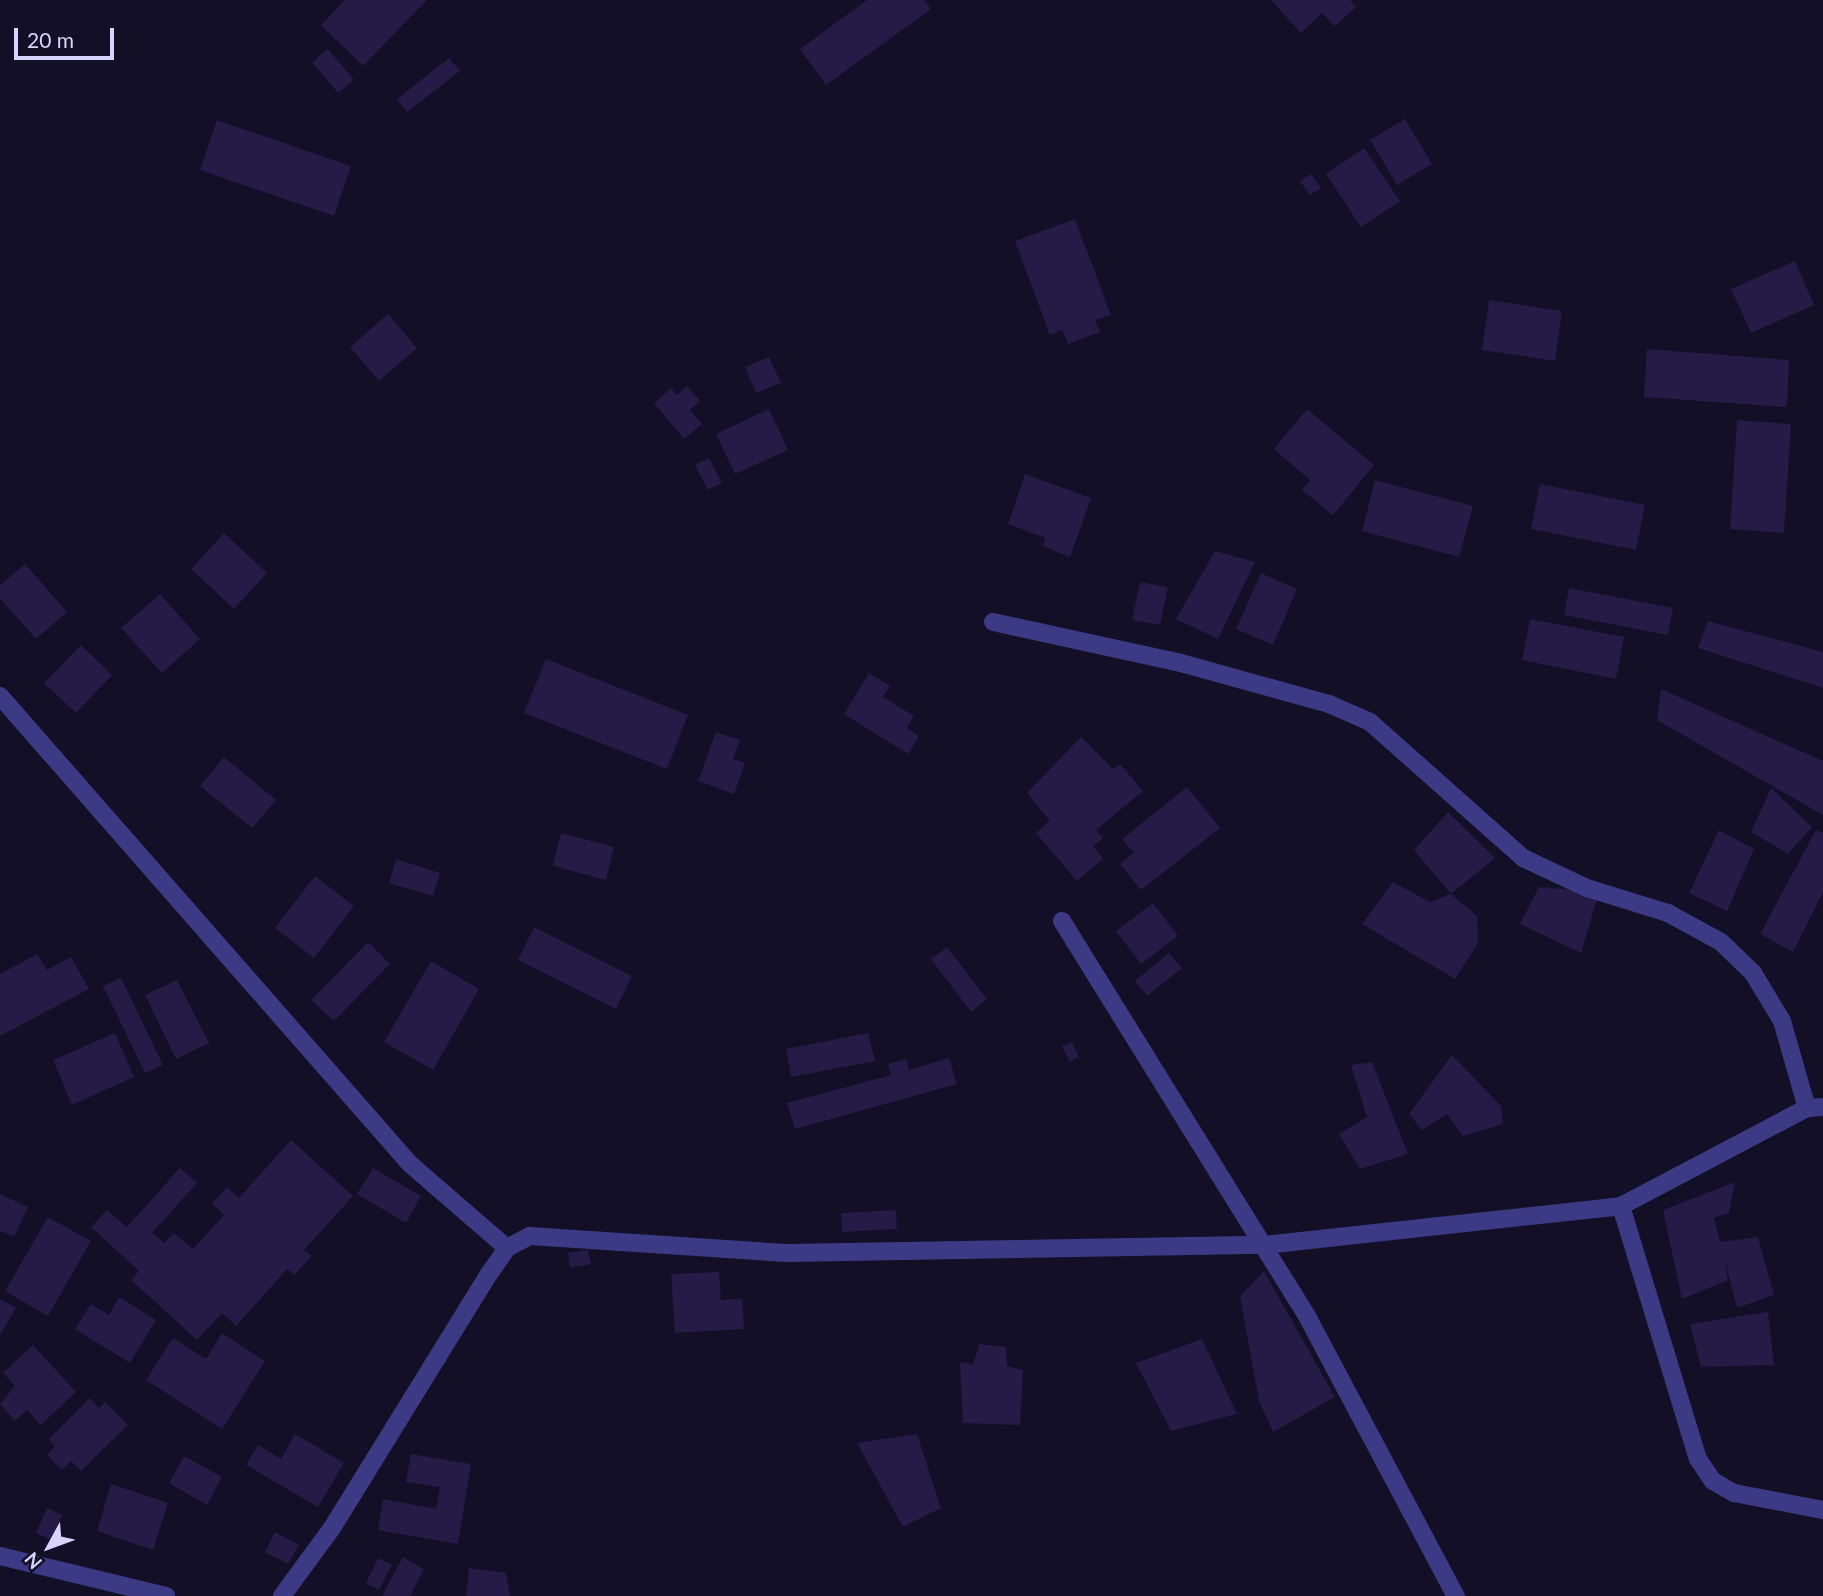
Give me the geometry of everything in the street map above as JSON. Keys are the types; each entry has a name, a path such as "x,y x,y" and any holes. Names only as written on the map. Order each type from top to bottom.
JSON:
{"street":[{"path":"282,1596 332,1528 507,1248 530,1236 564,1235 789,1253 1264,1245 1621,1206 1815,1108 1782,1021 1753,973 1721,942 1668,913 1587,888 1523,858 1370,722 1181,663 993,622"},
{"path":"0,696 410,1164 507,1248"},
{"path":"1062,921 1264,1245 1457,1596"},
{"path":"1621,1206 1698,1460 1713,1482 1734,1493 1823,1510"},
{"path":"0,1556 166,1596"}],"building":[{"path":"345,0 427,0 363,66 321,25"},
{"path":"867,0 924,0 931,9 826,85 800,49"},
{"path":"1271,0 1350,0 1356,7 1335,26 1322,13 1301,33"},
{"path":"328,49 354,80 338,93 312,62"},
{"path":"449,58 460,71 407,112 397,99"},
{"path":"1405,119 1432,164 1397,185 1370,140"},
{"path":"217,120 351,166 334,216 200,170"},
{"path":"1364,148 1400,201 1361,227 1326,174"},
{"path":"1311,174 1321,188 1310,195 1300,181"},
{"path":"1075,219 1111,315 1095,320 1100,332 1068,344 1062,330 1050,335 1015,241"},
{"path":"1795,261 1814,305 1751,333 1731,289"},
{"path":"1489,300 1562,311 1555,361 1482,350"},
{"path":"388,314 417,348 379,381 350,347"},
{"path":"1647,349 1789,360 1787,407 1644,397"},
{"path":"769,357 781,383 756,393 745,367"},
{"path":"687,386 700,401 690,410 702,424 684,439 654,403 671,388 677,395"},
{"path":"769,409 788,450 735,474 716,434"},
{"path":"1307,409 1374,465 1333,515 1302,490 1310,480 1274,449"},
{"path":"1737,420 1791,424 1784,533 1730,529"},
{"path":"709,458 722,483 708,490 695,465"},
{"path":"1025,474 1091,498 1070,557 1043,546 1045,538 1008,524"},
{"path":"1375,480 1473,506 1459,557 1362,531"},
{"path":"1540,484 1645,505 1636,550 1531,529"},
{"path":"224,533 267,573 234,609 191,569"},
{"path":"1215,551 1255,562 1218,639 1176,619"},
{"path":"25,564 67,612 36,639 0,598 0,585"},
{"path":"1261,573 1297,589 1273,645 1236,629"},
{"path":"1140,582 1168,587 1160,625 1132,620"},
{"path":"1569,588 1673,608 1668,635 1564,615"},
{"path":"160,594 200,639 162,673 121,628"},
{"path":"1530,619 1624,637 1616,679 1522,660"},
{"path":"1708,621 1823,652 1823,688 1698,648"},
{"path":"81,645 112,675 76,713 44,683"},
{"path":"546,659 688,715 667,769 524,713"},
{"path":"869,673 890,686 883,697 914,716 907,728 919,736 908,754 844,714"},
{"path":"1661,689 1823,761 1823,815 1657,720"},
{"path":"716,732 740,740 733,759 745,763 734,794 698,781"},
{"path":"1081,737 1113,769 1120,764 1143,791 1096,830 1103,838 1093,846 1103,859 1077,881 1036,833 1050,821 1027,793"},
{"path":"224,757 276,800 252,828 200,786"},
{"path":"1187,787 1220,828 1141,890 1120,864 1134,853 1122,839"},
{"path":"1771,788 1812,827 1788,854 1751,832"},
{"path":"1448,812 1495,858 1451,894 1414,850"},
{"path":"1719,830 1754,849 1727,911 1689,893"},
{"path":"1816,830 1823,833 1823,892 1793,952 1760,934"},
{"path":"561,833 614,847 606,880 553,866"},
{"path":"396,859 440,873 433,896 389,883"},
{"path":"315,876 354,906 314,958 275,928"},
{"path":"1393,882 1430,902 1451,894 1477,916 1478,943 1455,979 1362,924"},
{"path":"1539,887 1599,892 1581,953 1520,924"},
{"path":"1153,903 1178,936 1141,964 1116,931"},
{"path":"534,927 632,976 616,1009 518,960"},
{"path":"368,942 390,964 334,1021 311,1000"},
{"path":"947,947 987,999 971,1012 931,959"},
{"path":"1169,953 1182,968 1147,996 1135,981"},
{"path":"37,954 47,970 71,957 89,989 0,1036 0,974"},
{"path":"431,961 479,989 433,1070 384,1042"},
{"path":"121,978 163,1065 145,1073 103,986"},
{"path":"177,980 209,1043 176,1059 145,995"},
{"path":"115,1033 134,1077 72,1105 53,1060"},
{"path":"868,1033 875,1061 791,1077 786,1049"},
{"path":"1072,1042 1079,1057 1070,1062 1062,1046"},
{"path":"1452,1055 1501,1106 1503,1124 1463,1136 1447,1114 1422,1130 1409,1114"},
{"path":"949,1058 957,1084 795,1129 787,1103 891,1075 888,1064 906,1059 909,1070"},
{"path":"1372,1062 1408,1154 1360,1169 1339,1134 1367,1117 1351,1065"},
{"path":"291,1140 353,1196 304,1250 312,1256 294,1275 287,1269 236,1326 222,1313 197,1340 131,1280 139,1271 91,1227 107,1210 127,1227 180,1168 197,1183 152,1233 164,1243 174,1233 193,1249 224,1215 212,1203 227,1187 239,1198"},
{"path":"373,1168 421,1196 406,1223 357,1194"},
{"path":"1735,1182 1729,1213 1714,1218 1720,1242 1758,1237 1774,1295 1737,1308 1724,1257 1728,1280 1682,1299 1663,1210"},
{"path":"0,1194 28,1207 14,1237 0,1231"},
{"path":"896,1210 897,1229 842,1232 841,1213"},
{"path":"48,1217 91,1241 48,1316 5,1291"},
{"path":"588,1250 591,1264 570,1268 568,1253"},
{"path":"1264,1271 1335,1397 1273,1432 1259,1401 1240,1296"},
{"path":"719,1272 721,1300 742,1299 744,1329 675,1333 671,1274"},
{"path":"119,1297 156,1320 130,1363 75,1329 91,1304 109,1315"},
{"path":"0,1299 16,1308 0,1335"},
{"path":"1768,1312 1774,1365 1701,1367 1690,1324"},
{"path":"222,1333 265,1361 222,1429 146,1380 173,1338 206,1359"},
{"path":"1202,1339 1237,1414 1171,1431 1136,1363"},
{"path":"979,1344 1006,1347 1007,1366 1023,1370 1020,1425 963,1423 960,1362 973,1365"},
{"path":"33,1345 76,1392 41,1425 27,1410 15,1421 0,1404 15,1386 3,1373"},
{"path":"90,1398 99,1408 105,1402 128,1425 81,1471 71,1461 62,1470 47,1455 55,1446 49,1439"},
{"path":"295,1434 344,1463 318,1507 246,1465 258,1445 281,1459"},
{"path":"917,1434 941,1508 903,1527 857,1443"},
{"path":"411,1454 471,1464 458,1544 378,1530 383,1499 436,1509 440,1487 406,1482"},
{"path":"184,1456 222,1477 207,1505 169,1483"},
{"path":"111,1484 168,1503 153,1550 97,1531"},
{"path":"47,1508 62,1515 51,1540 36,1533"},
{"path":"275,1532 299,1545 288,1564 265,1552"},
{"path":"403,1557 424,1569 410,1596 382,1596"},
{"path":"378,1558 392,1565 379,1590 366,1583"},
{"path":"469,1568 506,1573 510,1596 466,1596"}]}
